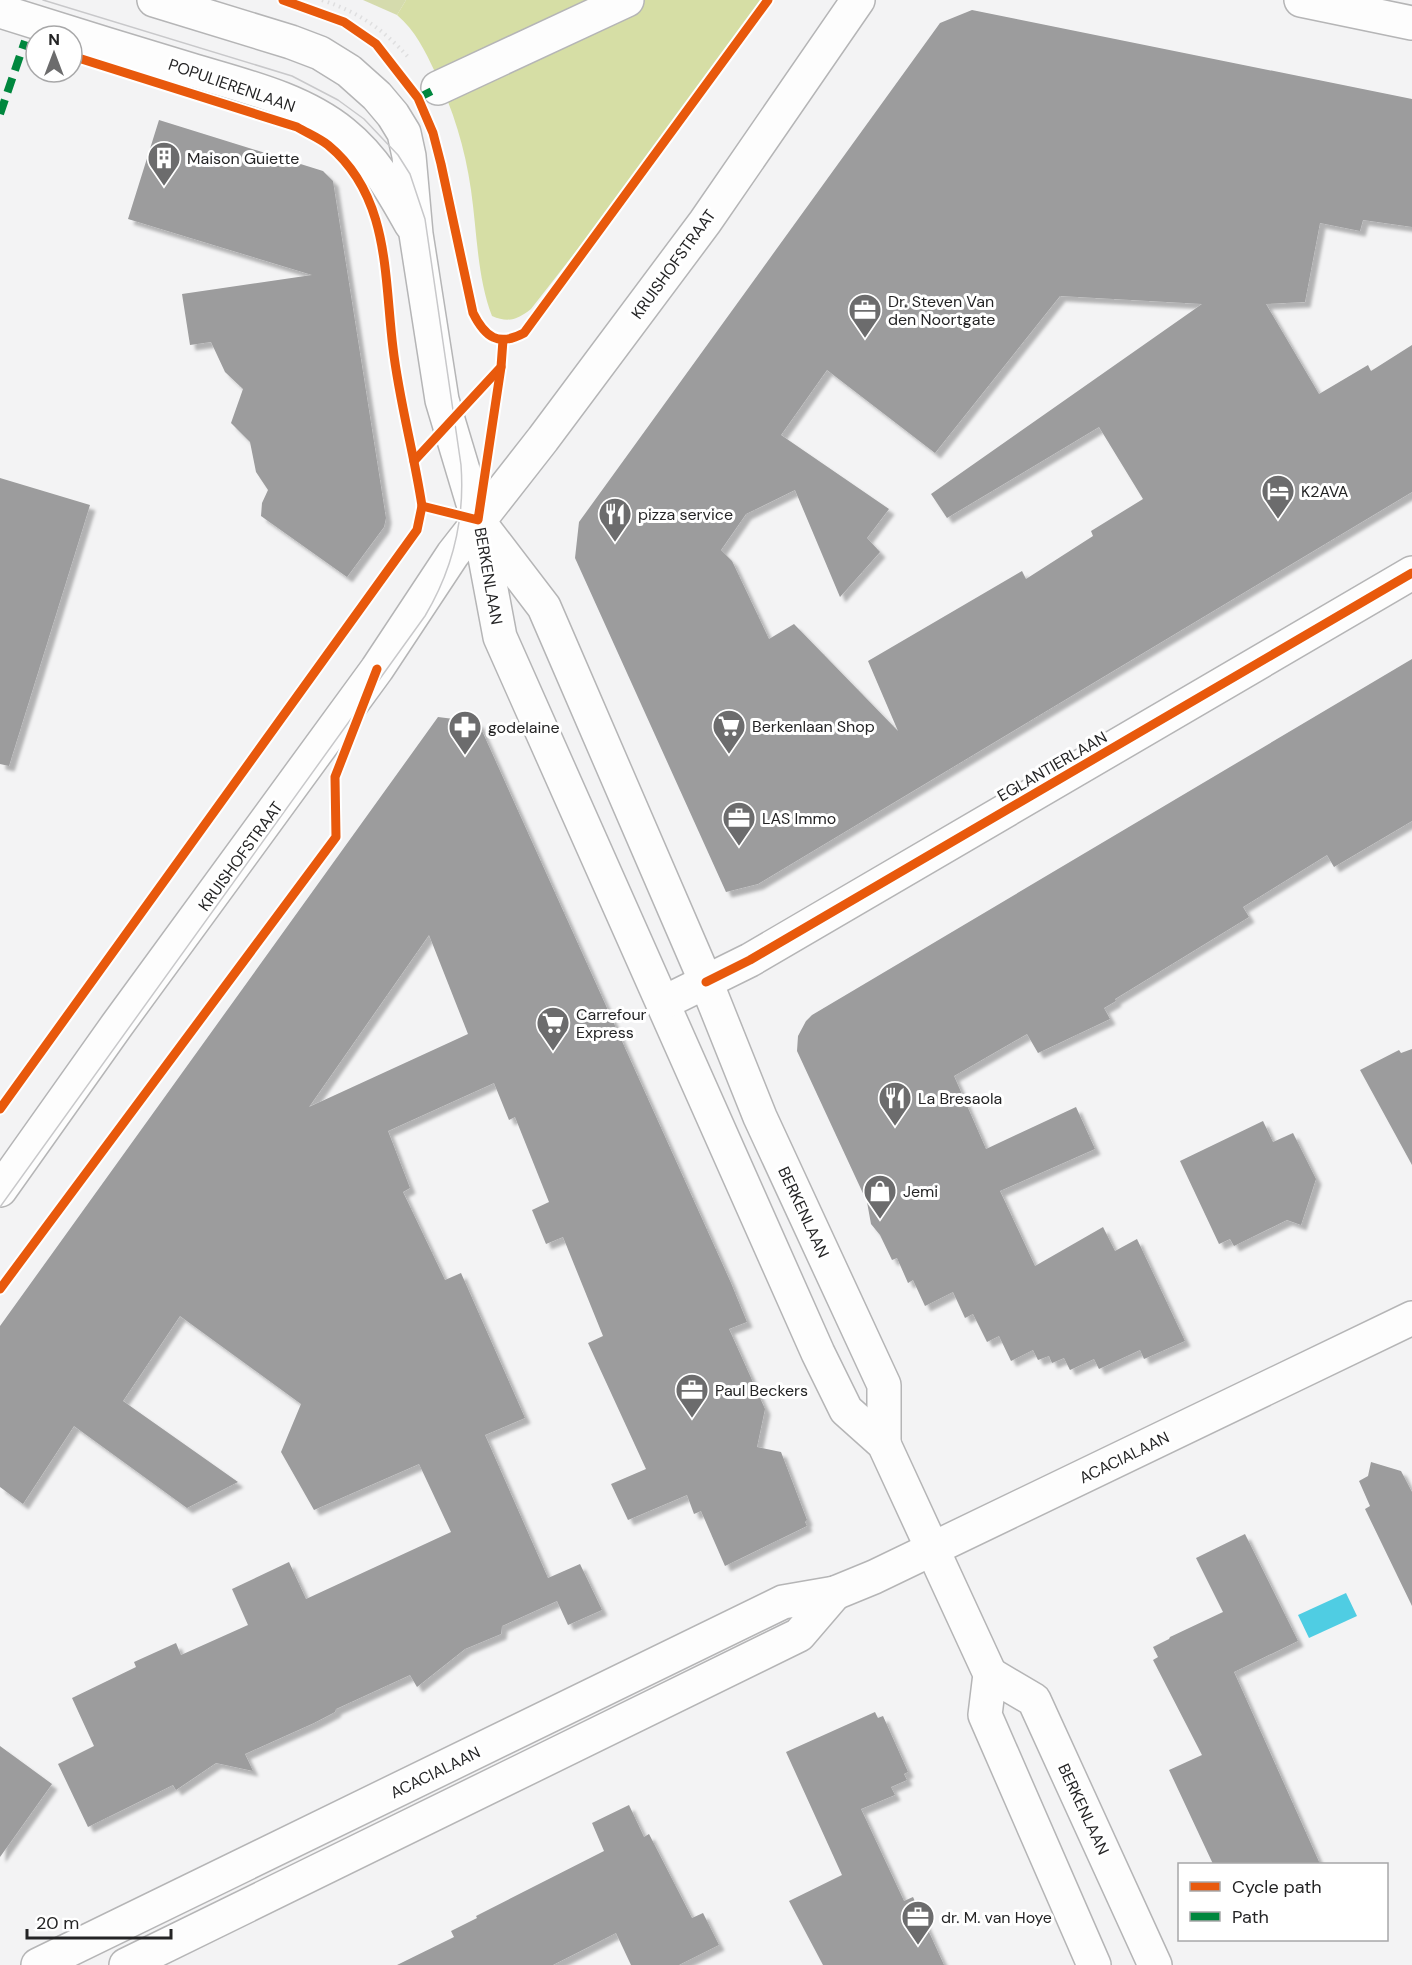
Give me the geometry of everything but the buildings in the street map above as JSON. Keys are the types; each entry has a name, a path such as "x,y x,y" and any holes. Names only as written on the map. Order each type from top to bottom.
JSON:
{"street":[{"path":"154,0 320,53 349,71 377,96 393,115 404,133 409,156 416,234 442,400 477,520"},
{"path":"438,88 627,0"},
{"name":"KRUISHOFSTRAAT","path":"0,1190 117,1025 377,669 434,580 477,520 543,440 705,222 858,0"},
{"path":"1301,0 1412,23"},
{"name":"POPULIERENLAAN","path":"0,11 263,93 309,112 342,132 370,158 392,190 416,234"},
{"name":"BERKENLAAN","path":"477,520 544,607 706,982 760,1117 884,1385 884,1444"},
{"name":"BERKENLAAN","path":"477,520 500,637 813,1342 846,1410 884,1444 990,1674 1034,1700 1155,1965"},
{"name":"EGLANTIERLAAN","path":"706,982 750,960 1412,573"},
{"path":"663,1003 706,982"},
{"name":"ACACIALAAN","path":"38,1965 783,1602 835,1593 933,1549 1412,1318"},
{"name":"ACACIALAAN","path":"126,1965 799,1635 835,1593"},
{"path":"990,1674 985,1715 1094,1965"}],"path":[{"path":"322,0 352,11 374,24 393,40 414,67"}],"green space":[{"path":"363,0 406,0 397,15"},
{"path":"406,0 772,0 531,309 517,318 508,320 492,316 487,301 480,270 471,190 458,129 427,56 414,34 397,15"}],"water":[{"path":"1346,1593 1357,1616 1309,1638 1298,1615"}],"tram line":[{"path":"0,1207 425,616 450,562 459,524 462,485 425,219 410,174 398,155 364,119 338,100 292,76 43,0"}],"marked path":[{"path":"0,114 24,44"},
{"path":"418,98 438,88"}],"cycle path":[{"path":"283,0 344,22 376,44 418,98 433,133 441,164 473,313 488,334 500,339 524,333 768,0"},
{"path":"0,1109 417,530 422,506 396,368 380,239 363,188 348,165 328,145 297,127 84,60"},
{"path":"414,461 501,367 503,340"},
{"path":"422,506 478,520 501,367"},
{"path":"706,982 750,960 1412,573"},
{"path":"0,1289 336,837 335,777 377,669"}],"place":[{"name":"Maison Guiette","path":"164,187"},
{"name":"Dr. Steven Van den Noortgate","path":"865,339"},
{"name":"K2AVA","path":"1278,520"},
{"name":"pizza service","path":"615,543"},
{"name":"Berkenlaan Shop","path":"729,755"},
{"name":"godelaine","path":"465,756"},
{"name":"LAS Immo","path":"739,847"},
{"name":"Carrefour Express","path":"553,1052"},
{"name":"La Bresaola","path":"895,1127"},
{"name":"Jemi","path":"880,1220"},
{"name":"Paul Beckers","path":"692,1419"},
{"name":"dr. M. van Hoye","path":"918,1946"}]}
